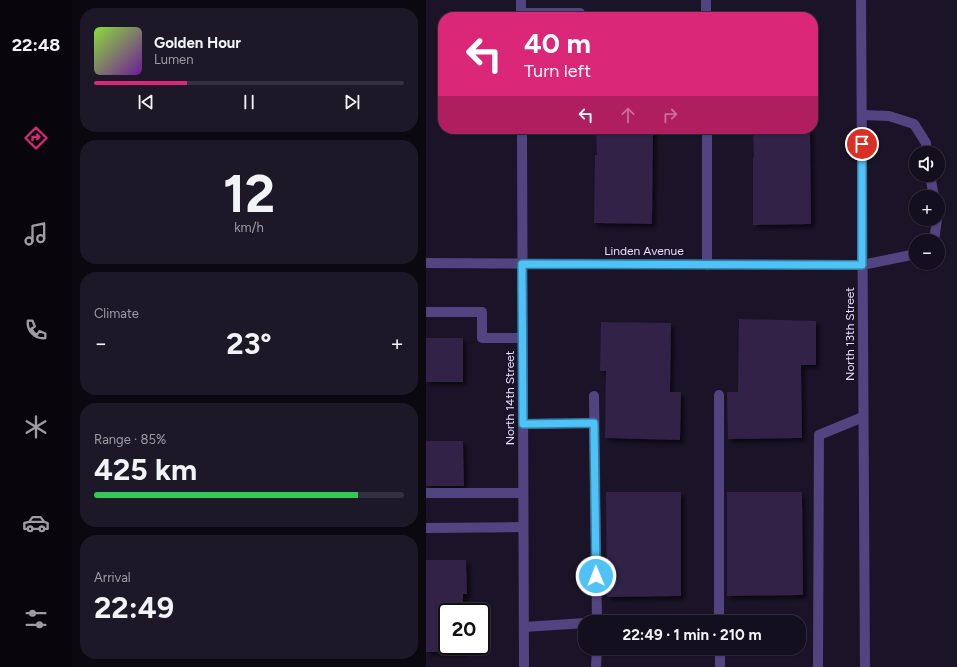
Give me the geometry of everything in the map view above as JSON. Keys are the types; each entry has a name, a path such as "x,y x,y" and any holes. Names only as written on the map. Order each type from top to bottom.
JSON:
{"street":[{"path":"521,0 521,12"},
{"path":"706,0 706,12"},
{"name":"North 13th Street","path":"861,0 865,667"},
{"path":"862,115 889,116 914,124 926,143 926,146"},
{"name":"North 14th Street","path":"522,134 524,667"},
{"path":"707,134 707,265"},
{"name":"Linden Avenue","path":"426,263 862,265 909,255"},
{"path":"426,312 482,312 482,338 522,338"},
{"path":"719,395 720,615"},
{"path":"594,396 596,615"},
{"path":"818,667 819,435 863,417"},
{"path":"523,424 594,423"},
{"path":"426,493 523,493"},
{"path":"426,528 523,527"},
{"path":"524,627 578,623"},
{"path":"596,655 596,667"},
{"path":"720,655 720,667"}],"building":[{"path":"596,134 653,134 652,224 594,223 595,155 597,155"},
{"path":"753,134 810,134 811,224 753,225"},
{"path":"739,319 816,321 816,365 801,365 802,438 728,439 727,392 738,392"},
{"path":"601,322 671,323 670,392 681,392 680,440 605,438 606,371 600,371"},
{"path":"426,338 463,338 463,382 426,382"},
{"path":"426,441 463,441 464,486 426,486"},
{"path":"606,492 681,492 681,596 607,597"},
{"path":"727,492 802,492 803,595 727,596"},
{"path":"426,560 466,560 467,594 463,594 463,603 438,603 438,652 426,652"}],"route":[{"path":"596,576 594,423 523,424 522,264 862,265 862,144"}]}
